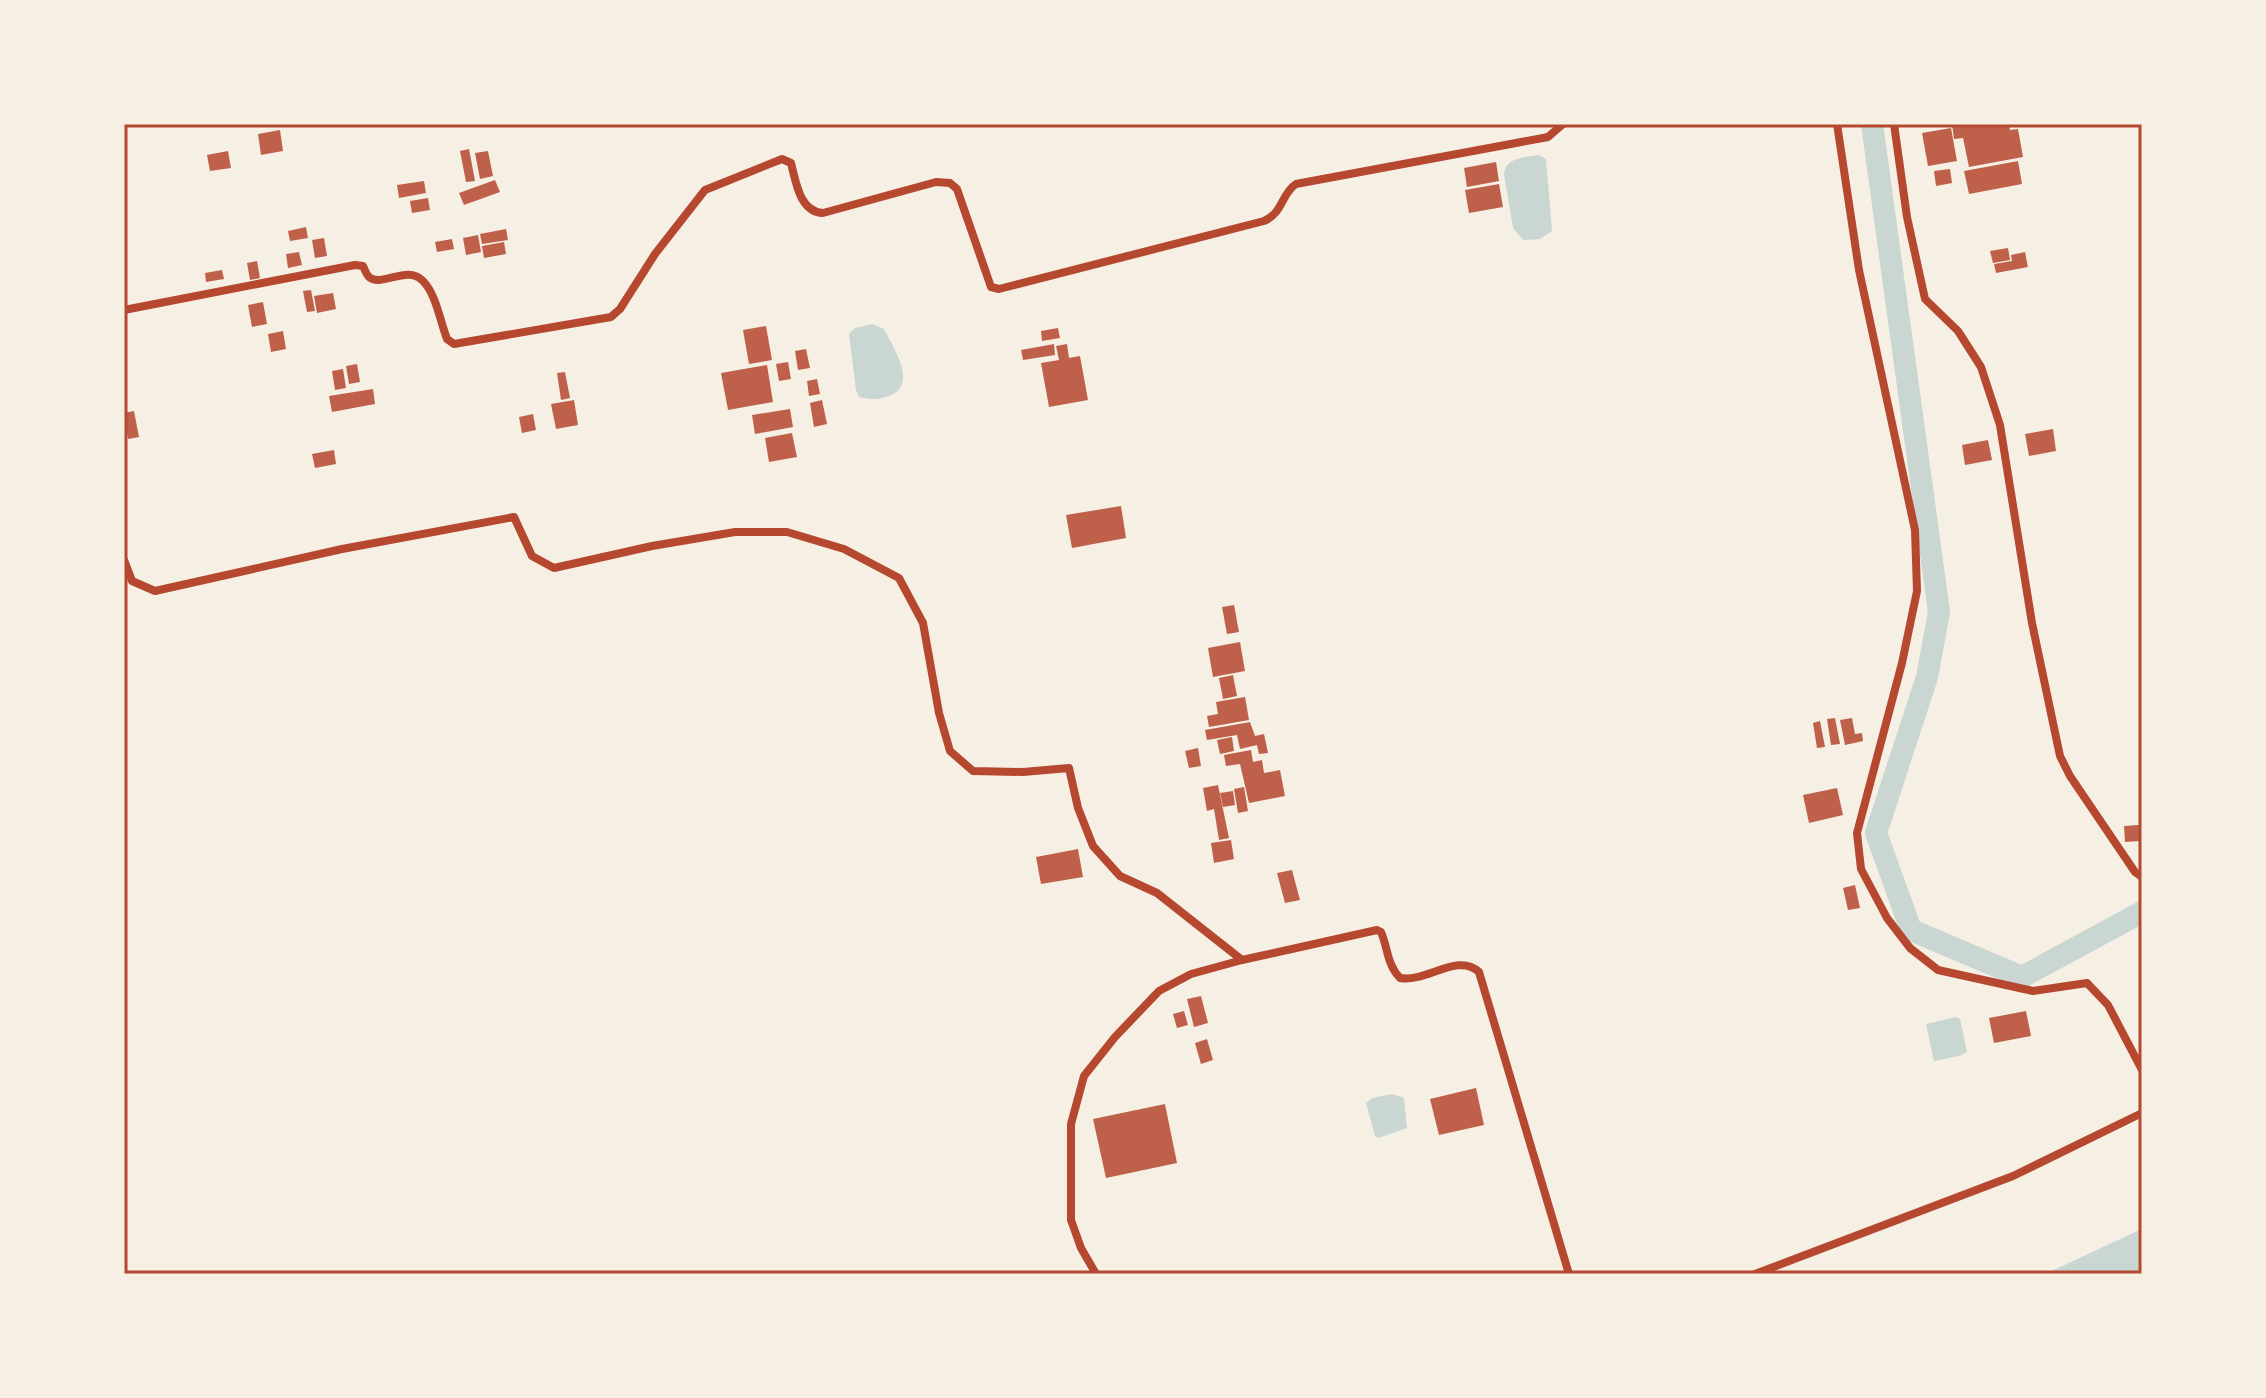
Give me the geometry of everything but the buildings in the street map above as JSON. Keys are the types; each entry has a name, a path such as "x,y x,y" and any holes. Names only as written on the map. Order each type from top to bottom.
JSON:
{"street":[{"path":"124,310 355,265 363,266 368,276 375,279 410,274 421,278 428,288 447,339 454,344 611,317 620,309 655,254 705,190 782,159 791,163 806,207 813,212 823,213 936,182 950,183 957,189 991,287 999,289 1264,221 1277,213 1289,189 1296,184 1548,137 1563,124"},
{"path":"1837,124 1859,270 1915,530 1917,591 1902,663 1857,833 1861,869 1887,918 1910,948 1938,970 2033,991 2087,983 2108,1005 2142,1070"},
{"path":"1894,124 1907,217 1925,299 1958,331 1981,367 2000,425 2032,623 2060,756 2070,776 2135,872 2142,877"},
{"path":"124,560 132,581 155,591 342,549 514,517 532,556 554,568 652,546 735,532 787,532 844,549 899,578 923,623 939,713 950,751 973,771 1023,772 1069,768 1078,808 1093,846 1120,876 1157,893 1242,960"},
{"path":"1096,1274 1081,1248 1071,1220 1071,1124 1084,1076 1115,1037 1159,991 1191,974 1377,930 1381,932 1391,969 1400,978 1418,978 1463,964 1472,965 1479,972 1569,1274"},
{"path":"1755,1274 2013,1176 2142,1113"}],"shaded area":[{"path":"1538,155 1546,159 1552,231 1540,239 1523,240 1513,228 1505,168 1512,161"},
{"path":"872,324 884,329 901,365 903,383 899,390 887,397 868,399 859,397 856,390 849,334 855,328"},
{"path":"1956,1017 1960,1019 1967,1052 1934,1061 1926,1024"},
{"path":"1392,1094 1404,1098 1407,1128 1378,1138 1366,1103 1372,1098"},
{"path":"2142,1229 2142,1274 2045,1274"}],"waterway":[{"path":"1872,124 1939,612 1927,677 1876,833 1911,930 2022,977 2142,912"}]}
